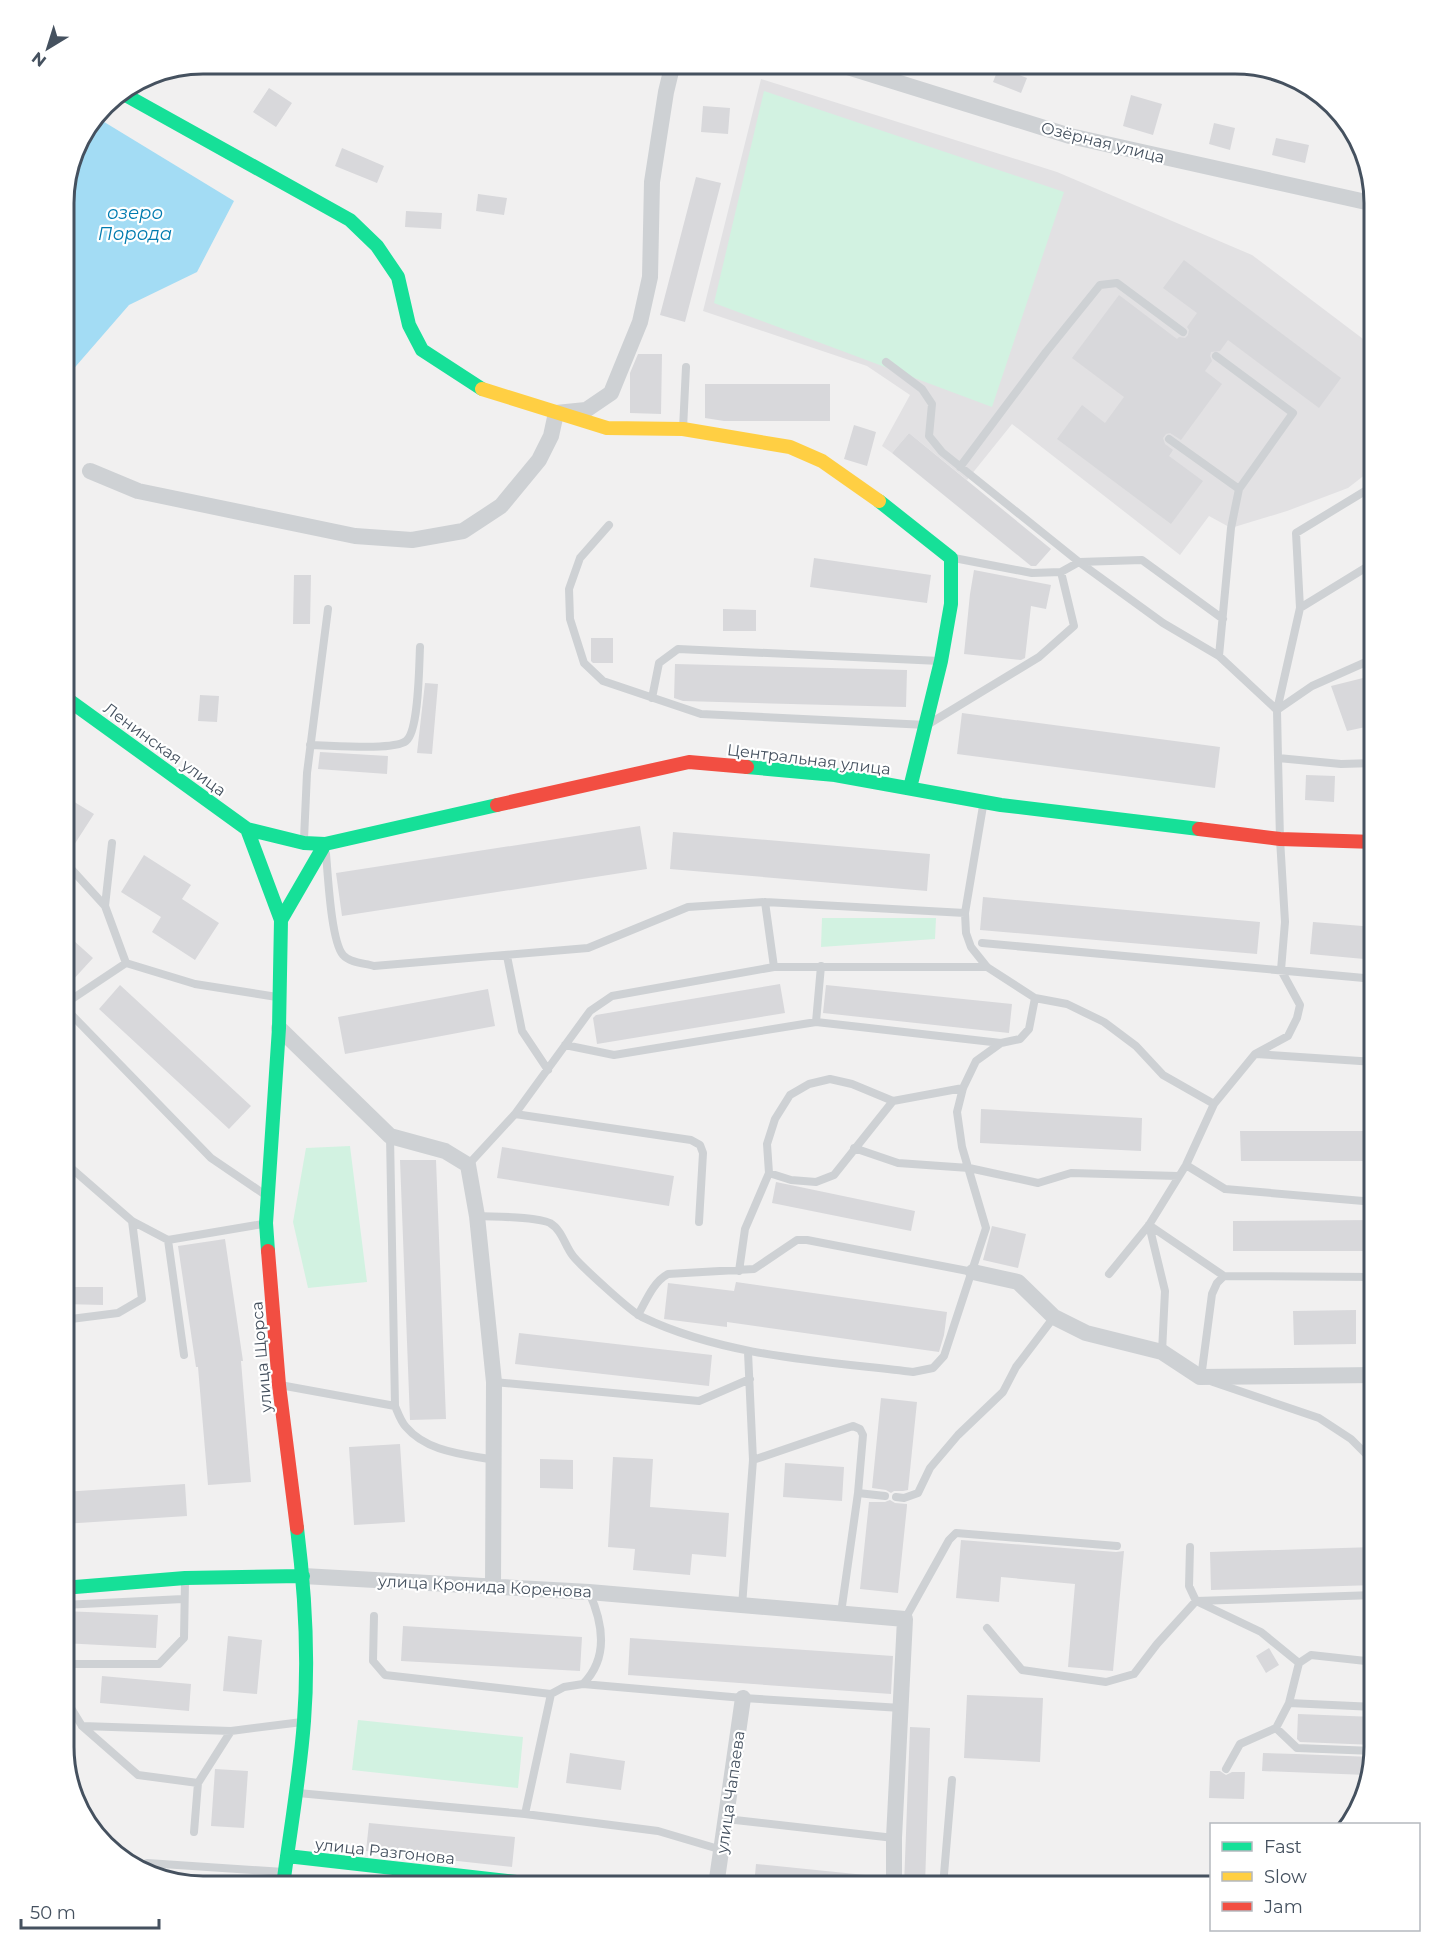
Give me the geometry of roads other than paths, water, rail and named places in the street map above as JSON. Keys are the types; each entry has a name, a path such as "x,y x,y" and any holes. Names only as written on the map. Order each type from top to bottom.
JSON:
{"street":[{"path":"556,413 586,410 611,393 640,322 650,277 652,182 670,74"},
{"name":"Озёрная улица","path":"870,74 1070,136 1364,202"},
{"path":"129,97 350,220 377,246 398,277 409,325 422,350 480,388 607,428 683,429 790,447 822,461 888,508 951,558 951,604 941,661 927,726 910,788"},
{"path":"90,471 138,491 355,536 412,540 463,531 501,506 538,460 551,436 556,413"},
{"name":"Ленинская улица","path":"74,704 247,829"},
{"name":"Центральная улица","path":"247,829 304,843 325,844 689,762 835,775 984,802 1280,839 1364,842"},
{"name":"улица Щорса","path":"247,829 281,920 279,1028 266,1223 279,1385 303,1576 306,1656 304,1722 285,1875"},
{"path":"281,920 325,844"},
{"path":"279,1028 390,1136 445,1151 468,1165 477,1216 494,1382 493,1586"},
{"path":"973,1272 1018,1282 1054,1317 1086,1332 1162,1352 1200,1377 1364,1376"},
{"name":"улица Кронида Коренова","path":"74,1587 185,1578 303,1576 589,1592 905,1619"},
{"path":"894,1876 905,1619"},
{"name":"улица Чапаева","path":"718,1876 743,1698"},
{"name":"улица Разгонова","path":"287,1856 458,1875"}],"lane":[{"path":"960,466 1100,285 1117,283 1183,332"},
{"path":"1216,356 1293,413 1239,489 1231,528 1219,656"},
{"path":"886,362 922,389 932,404 929,436 942,452 1079,562 1163,623 1219,656 1277,710"},
{"path":"683,429 686,367"},
{"path":"1169,439 1239,489"},
{"path":"1109,1274 1149,1225 1186,1165 1214,1104 1255,1054 1288,1036 1298,1018 1300,1005 1281,970 1285,922 1280,839 1277,710 1300,608 1296,534 1364,492"},
{"path":"609,525 580,558 569,589 570,619 584,663 603,681 700,714 927,726 1039,657 1074,626 1061,572"},
{"path":"951,558 1032,573 1061,572 1079,562 1142,560 1222,619"},
{"path":"1300,608 1364,569"},
{"path":"304,843 307,773 328,609"},
{"path":"310,744 393,747 406,741 414,729 420,647"},
{"path":"652,698 659,663 678,649 941,661"},
{"path":"1277,710 1311,686 1364,663"},
{"path":"1278,758 1341,764 1364,763"},
{"path":"984,802 965,913 966,933 971,947 987,967 1035,998 1066,1004 1104,1022 1136,1046 1163,1075 1214,1104"},
{"path":"105,906 112,843"},
{"path":"325,844 336,942 343,955 352,961 374,966 588,948 688,907 765,902 965,913"},
{"path":"74,872 105,906 126,963"},
{"path":"765,902 774,967"},
{"path":"982,943 1364,977"},
{"path":"507,956 522,1031 548,1070"},
{"path":"126,963 195,984 280,998"},
{"path":"74,998 126,963"},
{"path":"816,1022 822,966"},
{"path":"468,1165 515,1114 590,1011 612,996 774,967 987,967"},
{"path":"565,1046 614,1055 816,1022 1001,1043 1020,1039 1029,1029 1035,998"},
{"path":"74,1017 212,1158 267,1196"},
{"path":"477,1216 538,1220 551,1224 559,1232 574,1257 638,1315 667,1329 748,1352 913,1372 933,1368 944,1356 986,1228 962,1147 957,1112 963,1089 976,1061 1001,1043"},
{"path":"1255,1054 1364,1061"},
{"path":"739,1271 745,1229 769,1173 767,1144 774,1119 790,1095 809,1084 830,1079 852,1084 892,1101 963,1089"},
{"path":"769,1173 791,1180 816,1182 834,1174 892,1101"},
{"path":"515,1114 691,1140 700,1145 703,1153 699,1222"},
{"path":"390,1136 395,1406 406,1427 427,1443 441,1449 494,1460"},
{"path":"855,1148 898,1163 969,1168 1038,1182 1071,1173 1178,1176"},
{"path":"1186,1165 1225,1190 1364,1201"},
{"path":"74,1171 132,1221 168,1240 266,1223"},
{"path":"74,1319 118,1313 142,1299 132,1221"},
{"path":"1149,1225 1224,1276 1364,1277"},
{"path":"1149,1225 1165,1291 1162,1352"},
{"path":"168,1240 184,1355"},
{"path":"638,1315 656,1284 668,1274 754,1269 797,1240 973,1272"},
{"path":"1224,1276 1216,1283 1212,1294 1200,1377 1319,1418 1351,1439 1364,1452"},
{"path":"896,1497 904,1498 918,1493 930,1468 958,1435 1003,1392 1017,1367 1054,1317"},
{"path":"742,1606 753,1460 748,1352"},
{"path":"494,1382 699,1401 750,1379"},
{"path":"279,1385 395,1406"},
{"path":"753,1460 853,1426 860,1429 863,1435 858,1493 841,1613"},
{"path":"858,1493 885,1496"},
{"path":"905,1619 949,1540 956,1533 1117,1546"},
{"path":"1190,1547 1189,1586 1196,1601 1261,1632 1299,1663"},
{"path":"74,1664 159,1664 184,1638 185,1578"},
{"path":"583,1684 596,1667 602,1632 598,1612 589,1592"},
{"path":"987,1628 1022,1670 1106,1682 1134,1674 1157,1644 1196,1601 1364,1595"},
{"path":"74,1604 183,1599"},
{"path":"374,1616 373,1660 386,1676 551,1694 564,1687 583,1684 743,1698 901,1708"},
{"path":"1226,1769 1240,1744 1276,1728 1289,1703 1299,1663 1311,1656 1364,1661"},
{"path":"525,1814 551,1694"},
{"path":"1289,1703 1364,1706"},
{"path":"74,1713 82,1726 138,1775 198,1783"},
{"path":"82,1726 231,1731 304,1722"},
{"path":"1276,1728 1297,1748 1364,1750"},
{"path":"194,1832 198,1783 231,1731"},
{"path":"945,1876 952,1780"},
{"path":"294,1792 525,1814 658,1831 722,1850"},
{"path":"726,1819 894,1838"},
{"path":"149,1863 250,1875"},
{"path":"403,1869 403,1875"}],"water":[{"name":"озеро Порода","path":"103,121 234,201 197,272 129,305 74,368 74,194 83,153"}]}
